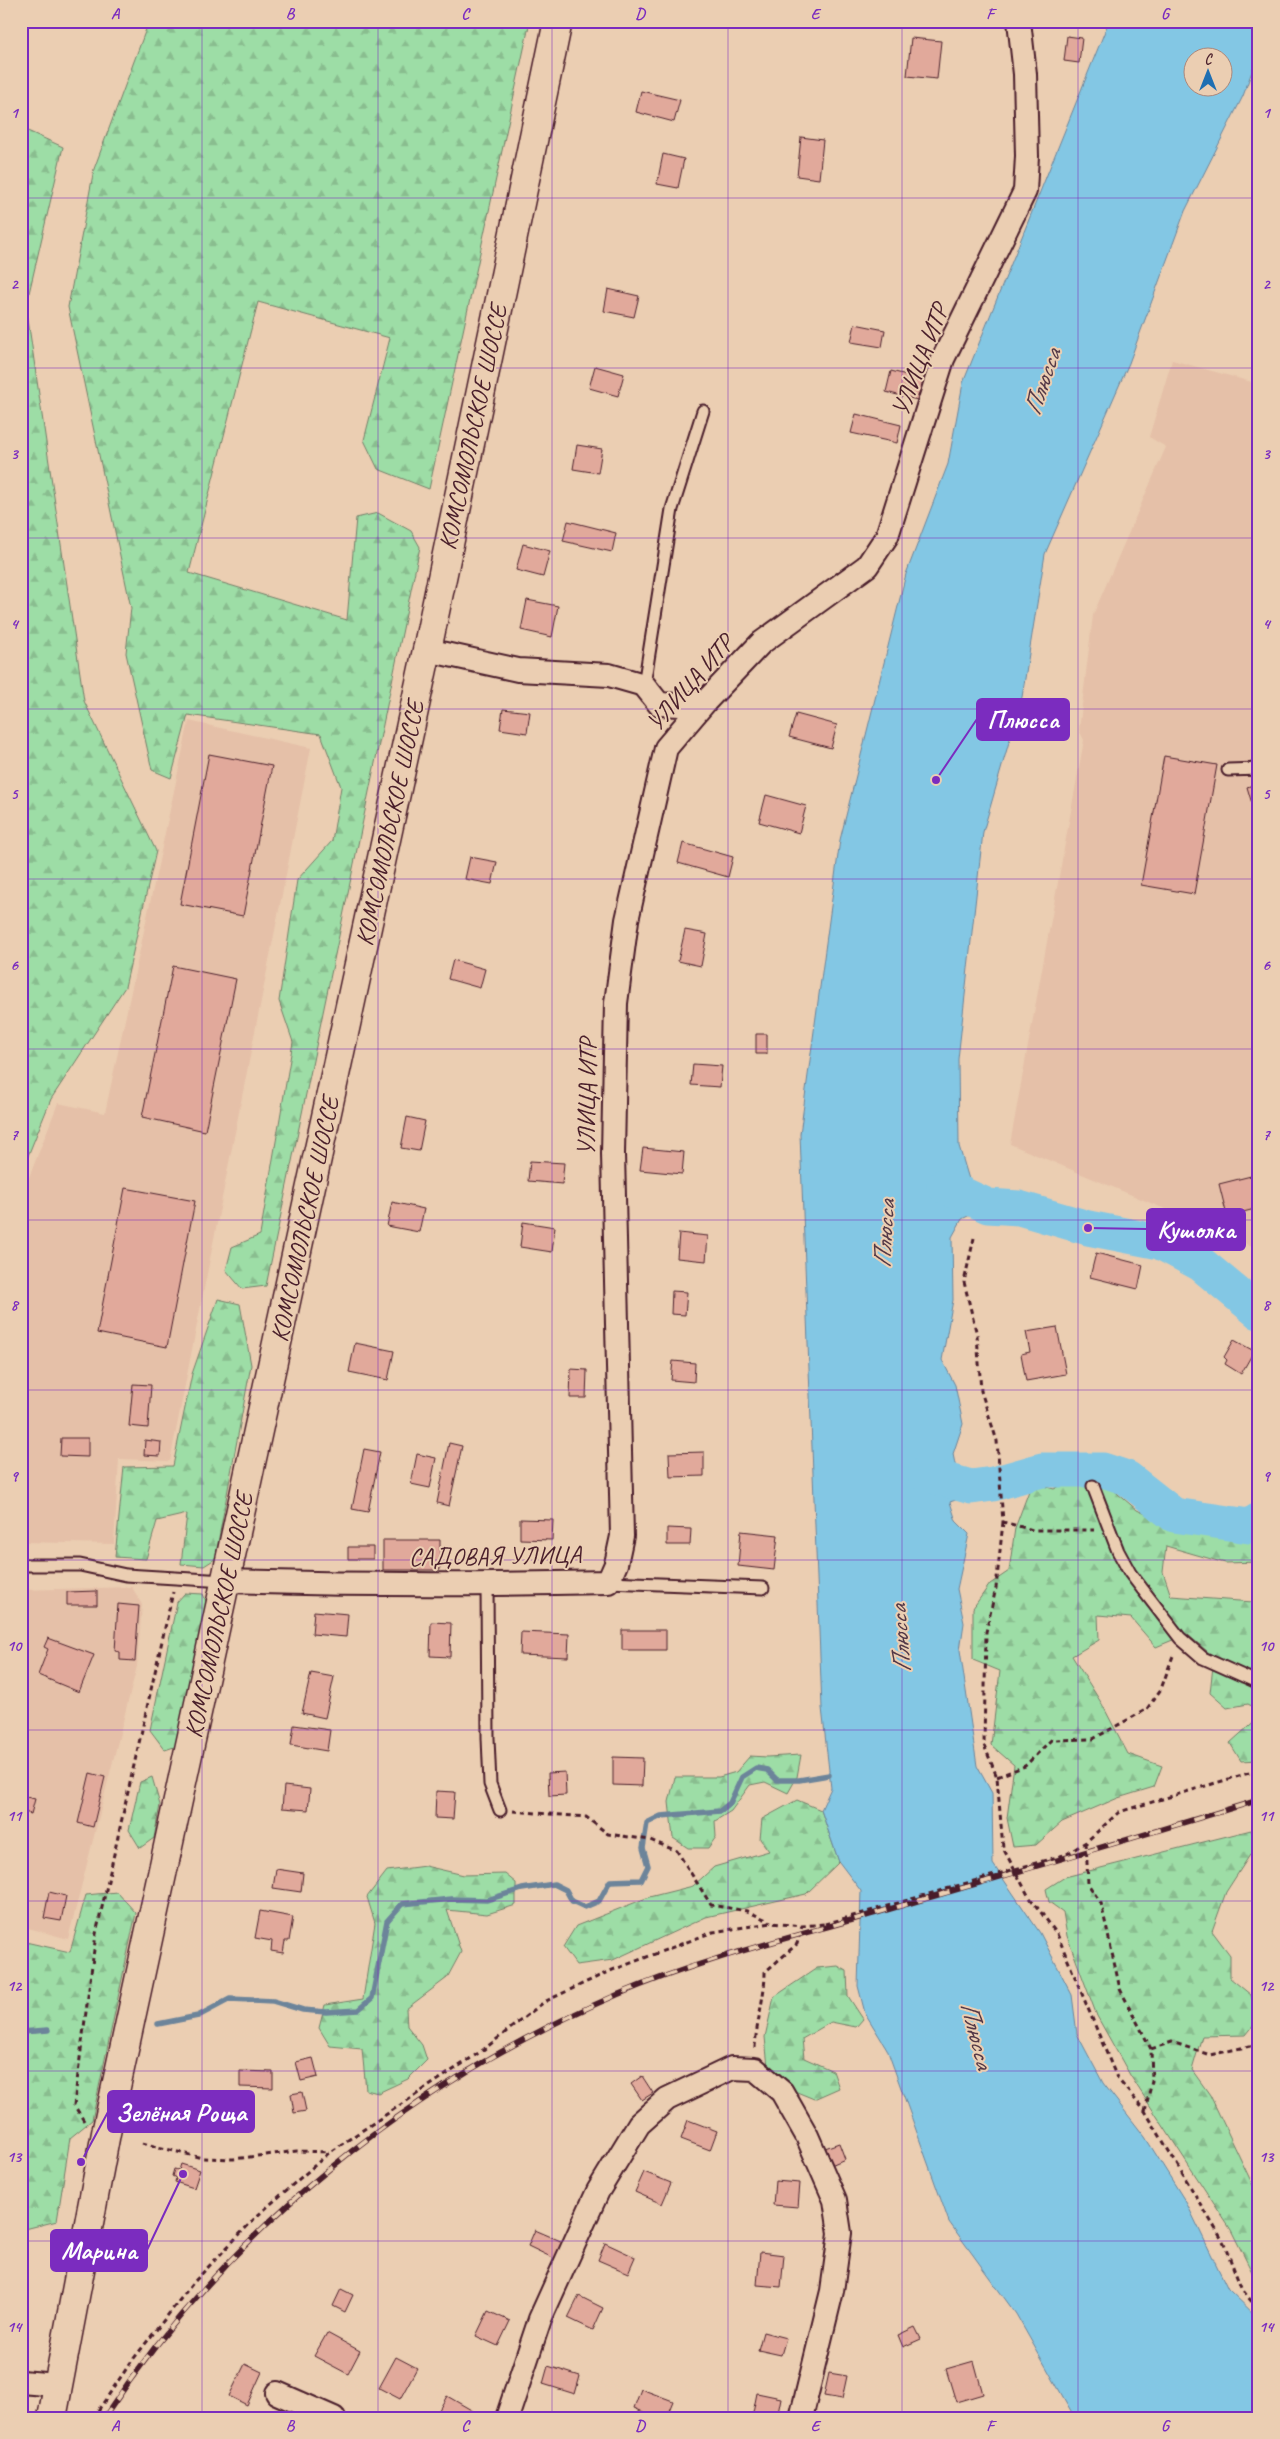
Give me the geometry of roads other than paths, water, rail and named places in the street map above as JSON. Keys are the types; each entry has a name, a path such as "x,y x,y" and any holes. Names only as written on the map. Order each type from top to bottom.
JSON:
{"main road":[{"name":"КОМСОМОЛЬСКОЕ ШОССЕ","path":"52,2418 106,2133 427,650 558,21"}],"street":[{"name":"УЛИЦА ИТР","path":"608,1582 616,1564 622,1536 612,1154 616,1003 627,920 666,748 706,701 761,643 867,566 886,536 943,360 1024,191 1027,156 1025,74 1019,21"},
{"path":"427,650 518,670 609,675 644,685 659,704 666,725 666,748"},
{"path":"659,704 680,705 706,701"},
{"name":"САДОВАЯ УЛИЦА","path":"227,1581 323,1584 487,1585 608,1582"},
{"path":"507,2418 540,2319 598,2191 639,2124 667,2099 709,2077 732,2068 755,2068 782,2092 807,2136 835,2200 840,2233 832,2291 801,2418"},
{"path":"21,2382 58,2385"},
{"path":"277,2393 334,2418"}],"lane":[{"path":"644,685 672,509 703,411"},
{"path":"1228,770 1259,770"},
{"path":"1093,1486 1109,1530 1130,1573 1180,1638 1203,1658 1259,1683"},
{"path":"21,1565 80,1565 126,1575 227,1581"},
{"name":"САДОВАЯ УЛИЦА","path":"608,1582 763,1588"},
{"path":"487,1585 490,1784 500,1810"}],"water":[{"path":"1109,21 1259,21 1259,52 1243,96 1185,211 1129,363 1045,554 1022,697 983,832 958,1059 959,1146 971,1186 988,1206 962,1219 952,1237 953,1300 942,1360 955,1385 963,1424 953,1454 957,1474 971,1487 964,1497 950,1502 956,1521 969,1534 957,1589 964,1623 960,1650 977,1766 992,1793 993,1864 1040,1933 1072,1995 1077,2034 1103,2083 1145,2137 1187,2204 1228,2289 1259,2319 1259,2418 1075,2418 1016,2314 949,2222 887,2049 865,2013 858,1986 861,1891 839,1862 821,1810 831,1788 822,1708 800,1134 840,840 906,574 948,464 963,383"}],"waterway":[{"path":"944,1186 988,1206 1019,1208 1088,1228 1160,1242 1201,1264 1259,1312"},
{"path":"925,1474 971,1487 993,1484 1042,1470 1103,1470 1127,1478 1174,1515 1249,1526 1259,1520"},
{"path":"158,2024 198,2016 230,1999 273,2001 303,2010 326,2012 358,2010 372,1998 387,1921 402,1904 452,1899 487,1900 522,1889 554,1884 566,1890 572,1901 585,1907 599,1901 610,1881 641,1880 648,1866 643,1848 647,1823 661,1816 720,1811 730,1803 742,1777 756,1768 767,1770 777,1780 799,1780 829,1775"},
{"path":"21,2032 48,2030"}],"railway":[{"path":"104,2418 153,2349 208,2285 267,2224 330,2168 397,2117 468,2071 542,2030 619,1994 716,1959 1259,1800"}],"place":[{"name":"Плюсса","path":"936,780"},
{"name":"Кушолка","path":"1088,1228"},
{"name":"Зелёная Роща","path":"81,2162"},
{"name":"Марина","path":"183,2174"}]}
